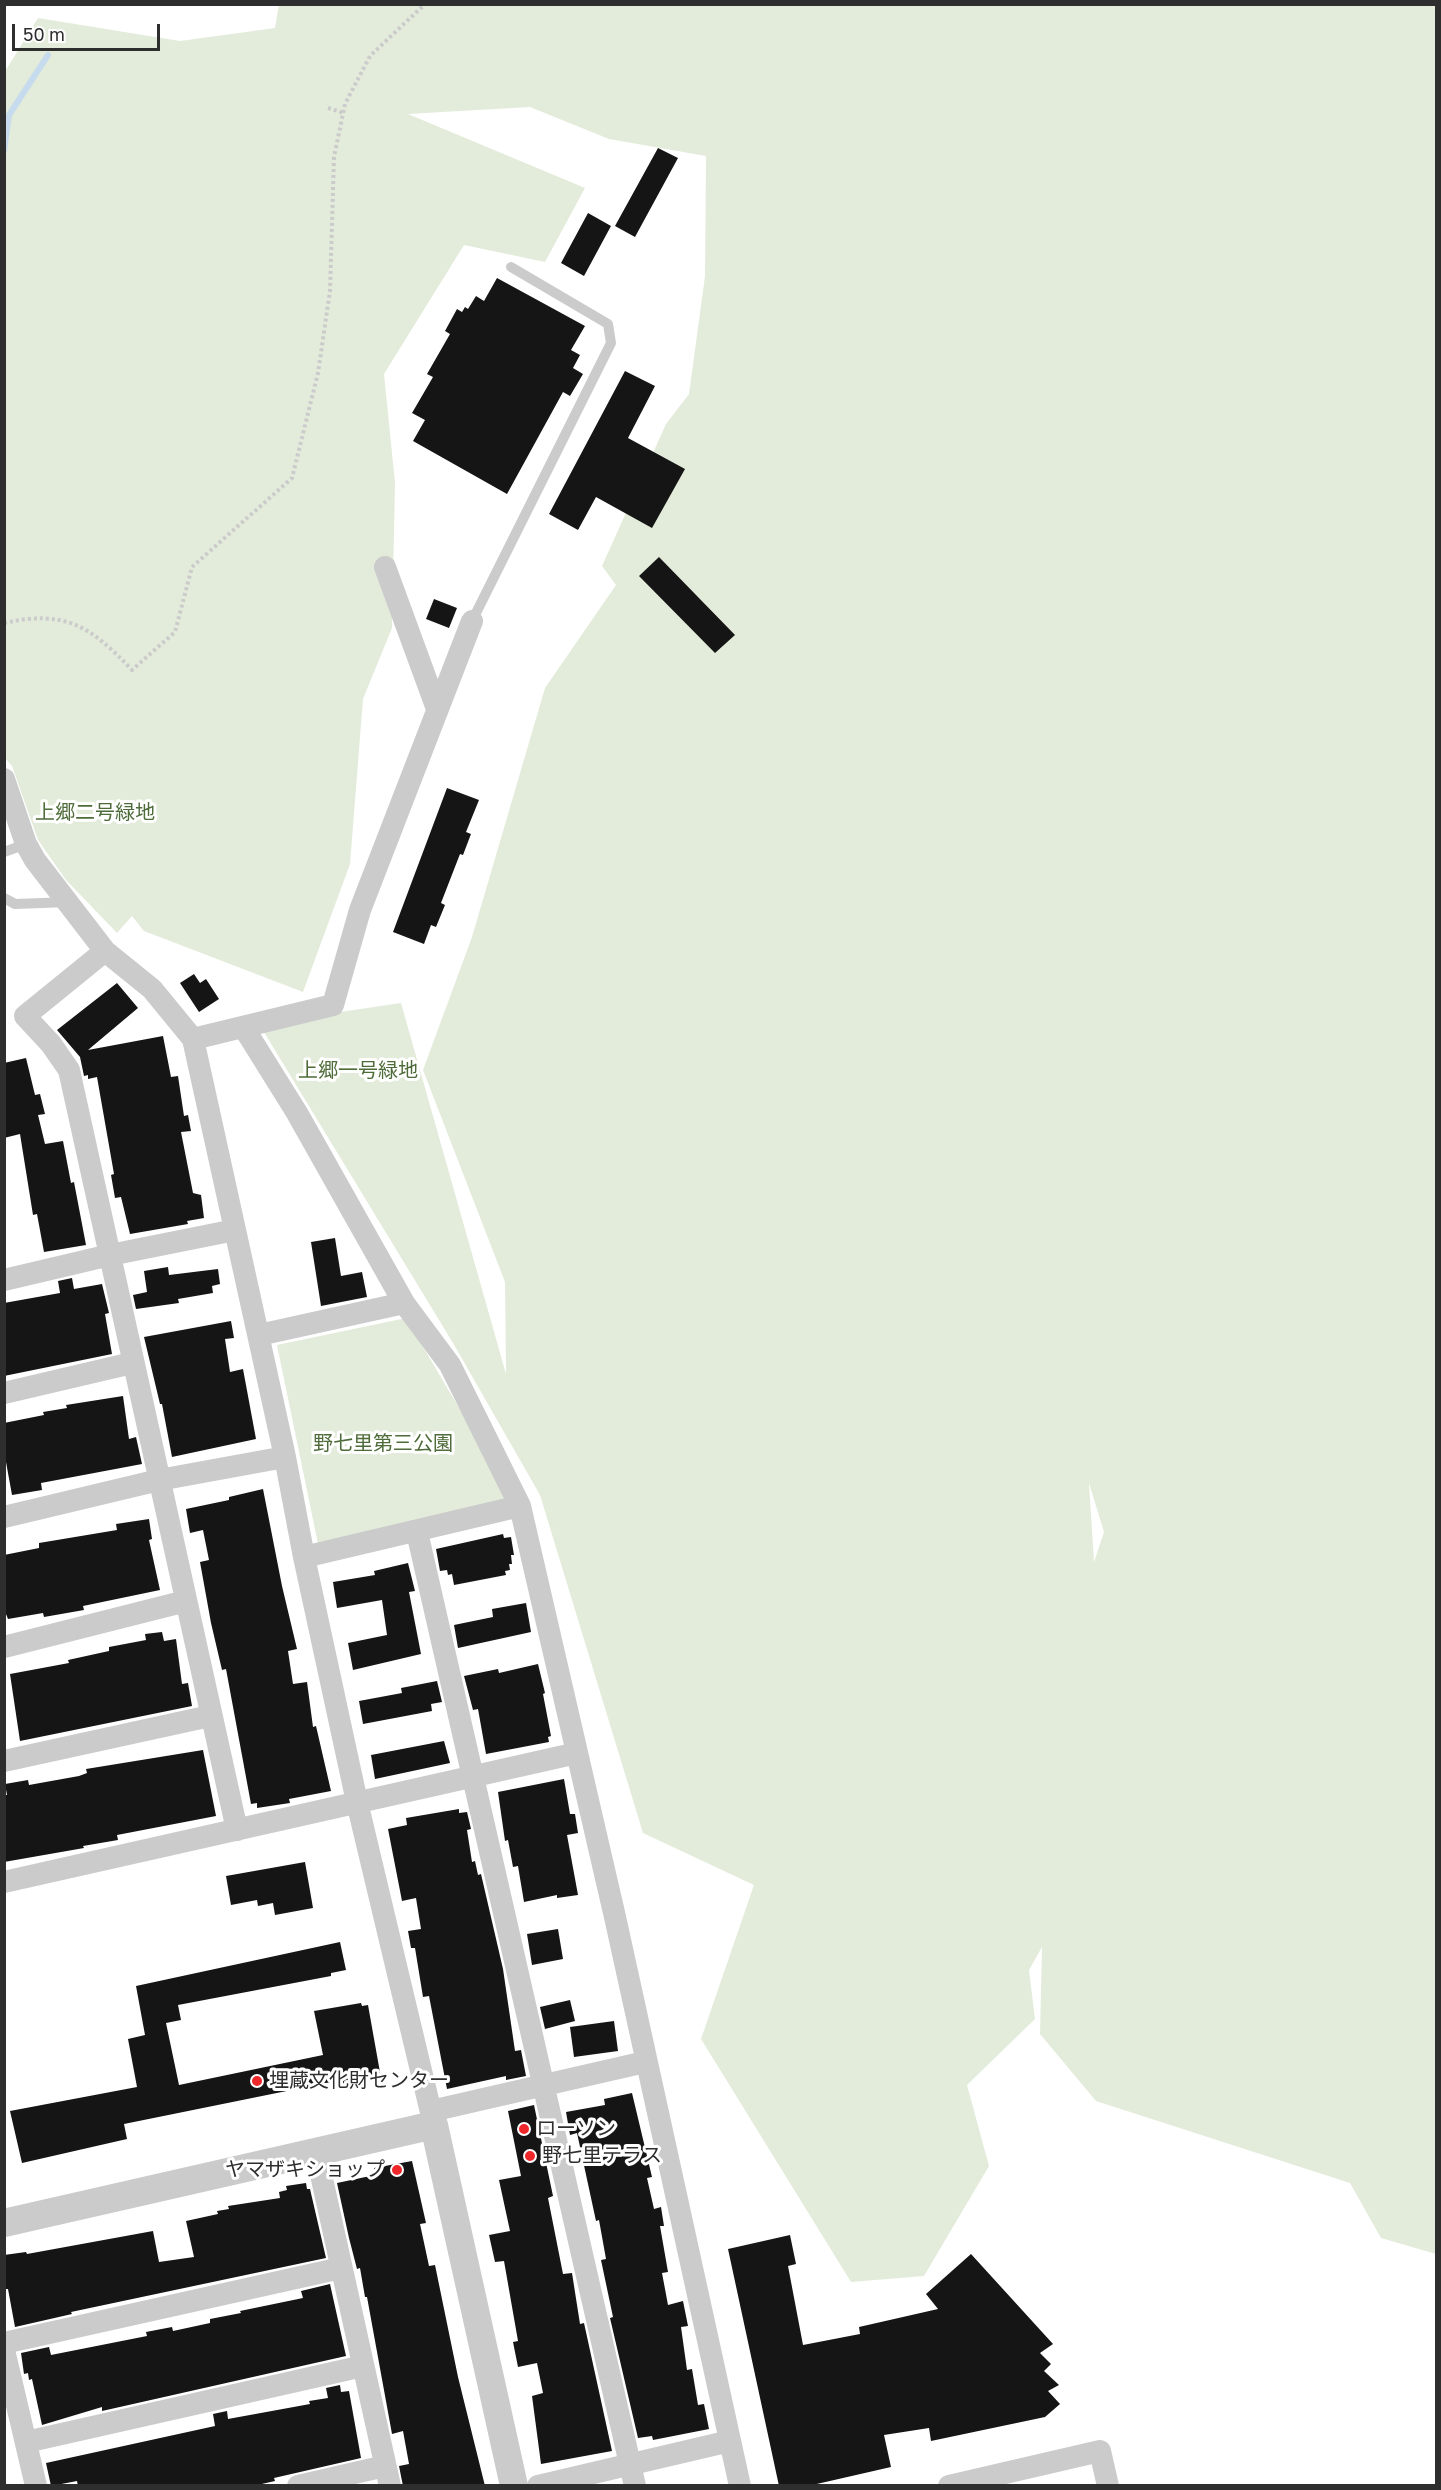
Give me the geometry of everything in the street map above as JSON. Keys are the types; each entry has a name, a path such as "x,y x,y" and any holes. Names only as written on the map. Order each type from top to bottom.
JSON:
{"street":[{"path":"385,567 437,709"},
{"path":"193,1039 333,1005 360,910 472,621"},
{"path":"4,779 26,844 105,951 152,990 193,1039 259,1335 357,1802 432,2118 514,2486"},
{"path":"105,951 25,1016 51,1044 69,1070 237,1830"},
{"path":"244,1028 297,1113 404,1303 450,1365 520,1506 740,2486"},
{"path":"4,1281 110,1255 235,1230"},
{"path":"259,1335 404,1303"},
{"path":"4,1393 132,1363"},
{"path":"4,1517 159,1480 285,1457"},
{"path":"304,1557 520,1506"},
{"path":"417,1532 475,1776 633,2475"},
{"path":"4,1647 186,1601"},
{"path":"4,1761 210,1716"},
{"path":"4,1881 577,1753"},
{"path":"4,2223 316,2152 543,2084 645,2062"},
{"path":"297,2486 388,2476 316,2152"},
{"path":"4,2343 341,2268"},
{"path":"4,2350 36,2486"},
{"path":"26,2442 363,2366"},
{"path":"538,2486 633,2475 730,2441"},
{"path":"949,2486 1100,2451 1108,2486"}],"lane":[{"path":"472,621 611,343 608,324 512,267"},
{"path":"4,852 26,844"},
{"path":"4,898 15,904 69,902"}],"path":[{"path":"4,624 45,618 73,622 104,641 132,670 175,632 192,567 292,478 318,373 328,303 334,225 334,157 344,112 370,56 425,4"},
{"path":"327,108 344,112"}],"green space":[{"path":"279,4 1436,5 1436,2254 1381,2238 1350,2183 1096,2101 1040,2034 1042,1947 1029,1970 1035,2019 967,2085 989,2166 924,2276 851,2282 701,2039 754,1885 643,1833 540,1495 453,1343 259,1024 401,1003 506,1374 505,1282 423,1070 472,937 545,688 616,585 602,566 666,424 689,394 705,276 706,156 609,139 530,107 408,114 585,188 545,262 464,245 384,374 395,483 392,628 363,699 350,864 303,992 144,931 132,916 117,933 66,880 38,840 12,766 5,758 4,73 38,18 180,41 275,28","holes":["1089,1483 1104,1532 1094,1562"]},
{"name":"野七里第三公園","path":"406,1318 515,1503 318,1544 277,1345"}],"building":[{"path":"658,148 678,158 635,237 615,226"},
{"path":"588,213 611,226 584,276 561,263"},
{"path":"497,278 585,326 571,350 580,355 573,368 583,374 570,396 563,392 507,494 413,441 425,420 412,413 433,377 427,374 450,334 445,331 457,309 462,312 465,307 468,309 476,296 484,301"},
{"path":"625,371 655,386 628,438 685,469 652,528 596,497 578,530 549,514"},
{"path":"659,557 735,635 715,653 639,576"},
{"path":"434,599 457,608 449,628 426,619"},
{"path":"447,788 479,800 466,832 471,834 463,855 460,854 441,903 445,905 436,927 431,925 424,944 393,932"},
{"path":"194,974 200,983 206,979 219,999 199,1012 180,983"},
{"path":"117,983 138,1008 88,1050 163,1036 171,1077 178,1076 184,1116 188,1115 191,1131 181,1132 193,1193 201,1195 204,1218 187,1221 188,1224 130,1234 121,1197 115,1198 111,1175 114,1174 97,1077 88,1079 88,1075 84,1076 80,1057 57,1030"},
{"path":"26,1058 35,1095 40,1094 45,1114 38,1115 45,1144 63,1141 71,1183 74,1182 86,1245 44,1252 37,1214 33,1215 20,1134 4,1138 4,1063"},
{"path":"335,1238 341,1276 362,1272 367,1297 321,1306 311,1242"},
{"path":"168,1267 169,1275 218,1269 220,1284 212,1286 213,1293 178,1299 179,1303 136,1309 133,1295 147,1292 144,1271"},
{"path":"72,1278 74,1289 102,1284 109,1313 105,1314 112,1354 4,1376 4,1303 60,1293 58,1281"},
{"path":"231,1321 234,1338 225,1339 230,1372 243,1369 256,1439 172,1457 162,1404 160,1404 144,1337"},
{"path":"123,1396 129,1439 136,1437 142,1464 41,1483 42,1490 12,1495 4,1451 4,1423 44,1415 43,1412 67,1408 66,1405"},
{"path":"263,1489 297,1649 288,1651 293,1684 307,1682 313,1727 316,1726 331,1791 289,1799 290,1803 257,1808 257,1803 251,1804 226,1669 222,1670 211,1623 200,1562 209,1560 203,1530 190,1533 186,1509 229,1500 229,1497"},
{"path":"149,1519 152,1539 149,1540 160,1590 83,1606 84,1610 44,1617 43,1613 8,1619 4,1609 4,1555 39,1548 39,1543 117,1530 116,1524"},
{"path":"503,1534 504,1538 511,1537 514,1555 511,1555 512,1564 509,1564 510,1570 505,1571 506,1575 454,1585 452,1574 448,1575 447,1570 440,1571 436,1549"},
{"path":"408,1563 415,1591 409,1592 421,1654 353,1670 348,1643 387,1635 382,1600 337,1608 333,1582 375,1575 374,1571"},
{"path":"526,1603 531,1632 458,1648 454,1625 493,1617 492,1609"},
{"path":"162,1632 164,1641 176,1639 182,1684 188,1683 192,1706 20,1741 10,1674 69,1663 68,1660 109,1651 109,1647 146,1640 145,1634"},
{"path":"538,1664 545,1693 543,1694 551,1736 548,1737 549,1742 486,1754 478,1709 473,1710 464,1676 498,1669 499,1673"},
{"path":"437,1681 442,1702 431,1704 432,1711 363,1724 359,1701 402,1693 401,1688"},
{"path":"444,1741 450,1763 375,1779 371,1755"},
{"path":"203,1750 216,1816 117,1835 118,1840 83,1846 84,1848 4,1862 4,1795 7,1795 5,1784 28,1780 29,1785 79,1776 87,1773 86,1769"},
{"path":"564,1779 570,1814 575,1814 578,1833 567,1835 578,1895 557,1898 557,1895 524,1902 518,1866 513,1867 508,1840 505,1841 498,1792"},
{"path":"459,1809 459,1813 467,1812 471,1829 467,1830 472,1862 475,1861 478,1875 481,1874 503,1969 515,2051 521,2050 526,2076 506,2080 506,2076 447,2089 429,1996 423,1997 415,1948 411,1948 408,1931 421,1929 416,1898 402,1901 388,1829 407,1825 406,1818"},
{"path":"305,1862 313,1908 275,1915 273,1903 258,1906 257,1900 231,1905 226,1876"},
{"path":"558,1929 563,1959 532,1965 527,1934"},
{"path":"340,1942 346,1970 331,1973 331,1976 178,2005 181,2020 166,2023 179,2085 323,2055 314,2011 361,2003 362,2006 368,2005 381,2078 332,2085 331,2082 124,2124 127,2139 22,2163 10,2111 137,2087 128,2039 145,2035 136,1986"},
{"path":"570,2000 575,2021 545,2029 540,2007"},
{"path":"614,2021 618,2051 574,2057 570,2027"},
{"path":"632,2093 652,2177 647,2178 654,2209 661,2207 664,2226 660,2226 668,2272 662,2273 668,2305 683,2301 688,2326 681,2327 687,2370 692,2369 698,2405 704,2404 709,2429 653,2440 652,2436 638,2438 610,2318 613,2317 601,2260 606,2259 599,2220 596,2221 577,2133 570,2135 566,2112 605,2105 604,2099"},
{"path":"534,2105 553,2196 548,2198 563,2274 572,2273 580,2324 584,2323 612,2451 541,2464 532,2396 543,2393 537,2363 518,2367 513,2342 518,2341 504,2261 495,2262 489,2235 510,2231 499,2180 521,2176 508,2111"},
{"path":"412,2161 426,2223 420,2224 429,2266 435,2265 458,2377 485,2486 403,2486 399,2466 409,2464 403,2431 392,2434 367,2297 365,2297 360,2268 357,2269 337,2183 375,2175 374,2168"},
{"path":"306,2183 307,2189 310,2189 326,2258 71,2312 72,2314 15,2327 8,2289 4,2289 4,2255 26,2252 27,2254 153,2231 159,2262 194,2257 186,2221 218,2214 217,2211 229,2209 228,2206 280,2198 279,2192 287,2190 286,2186"},
{"path":"790,2235 796,2264 788,2266 803,2345 860,2334 859,2327 938,2309 926,2294 971,2254 1053,2344 1040,2353 1051,2364 1044,2371 1059,2385 1048,2391 1060,2404 1045,2417 931,2441 929,2428 884,2435 891,2467 808,2486 779,2486 728,2249"},
{"path":"330,2284 346,2356 102,2411 102,2407 42,2425 32,2379 29,2380 28,2373 24,2374 21,2353 49,2347 51,2355 147,2336 146,2332 172,2327 173,2331 210,2323 210,2319 303,2298 301,2291"},
{"path":"340,2385 341,2392 349,2391 361,2458 274,2478 275,2481 253,2486 78,2486 77,2481 51,2486 46,2463 215,2426 213,2414 227,2411 228,2419 310,2404 309,2401 328,2398 326,2388"}],"waterway":[{"path":"4,151 9,115 48,55"}],"place":[{"name":"埋蔵文化財センター","path":"257,2081"},
{"name":"ローソン","path":"524,2129"},
{"name":"野七里テラス","path":"530,2156"},
{"name":"ヤマザキショップ","path":"397,2170"}],"park label":[{"name":"上郷二号緑地","path":"95,813"},
{"name":"上郷一号緑地","path":"358,1071"}]}
